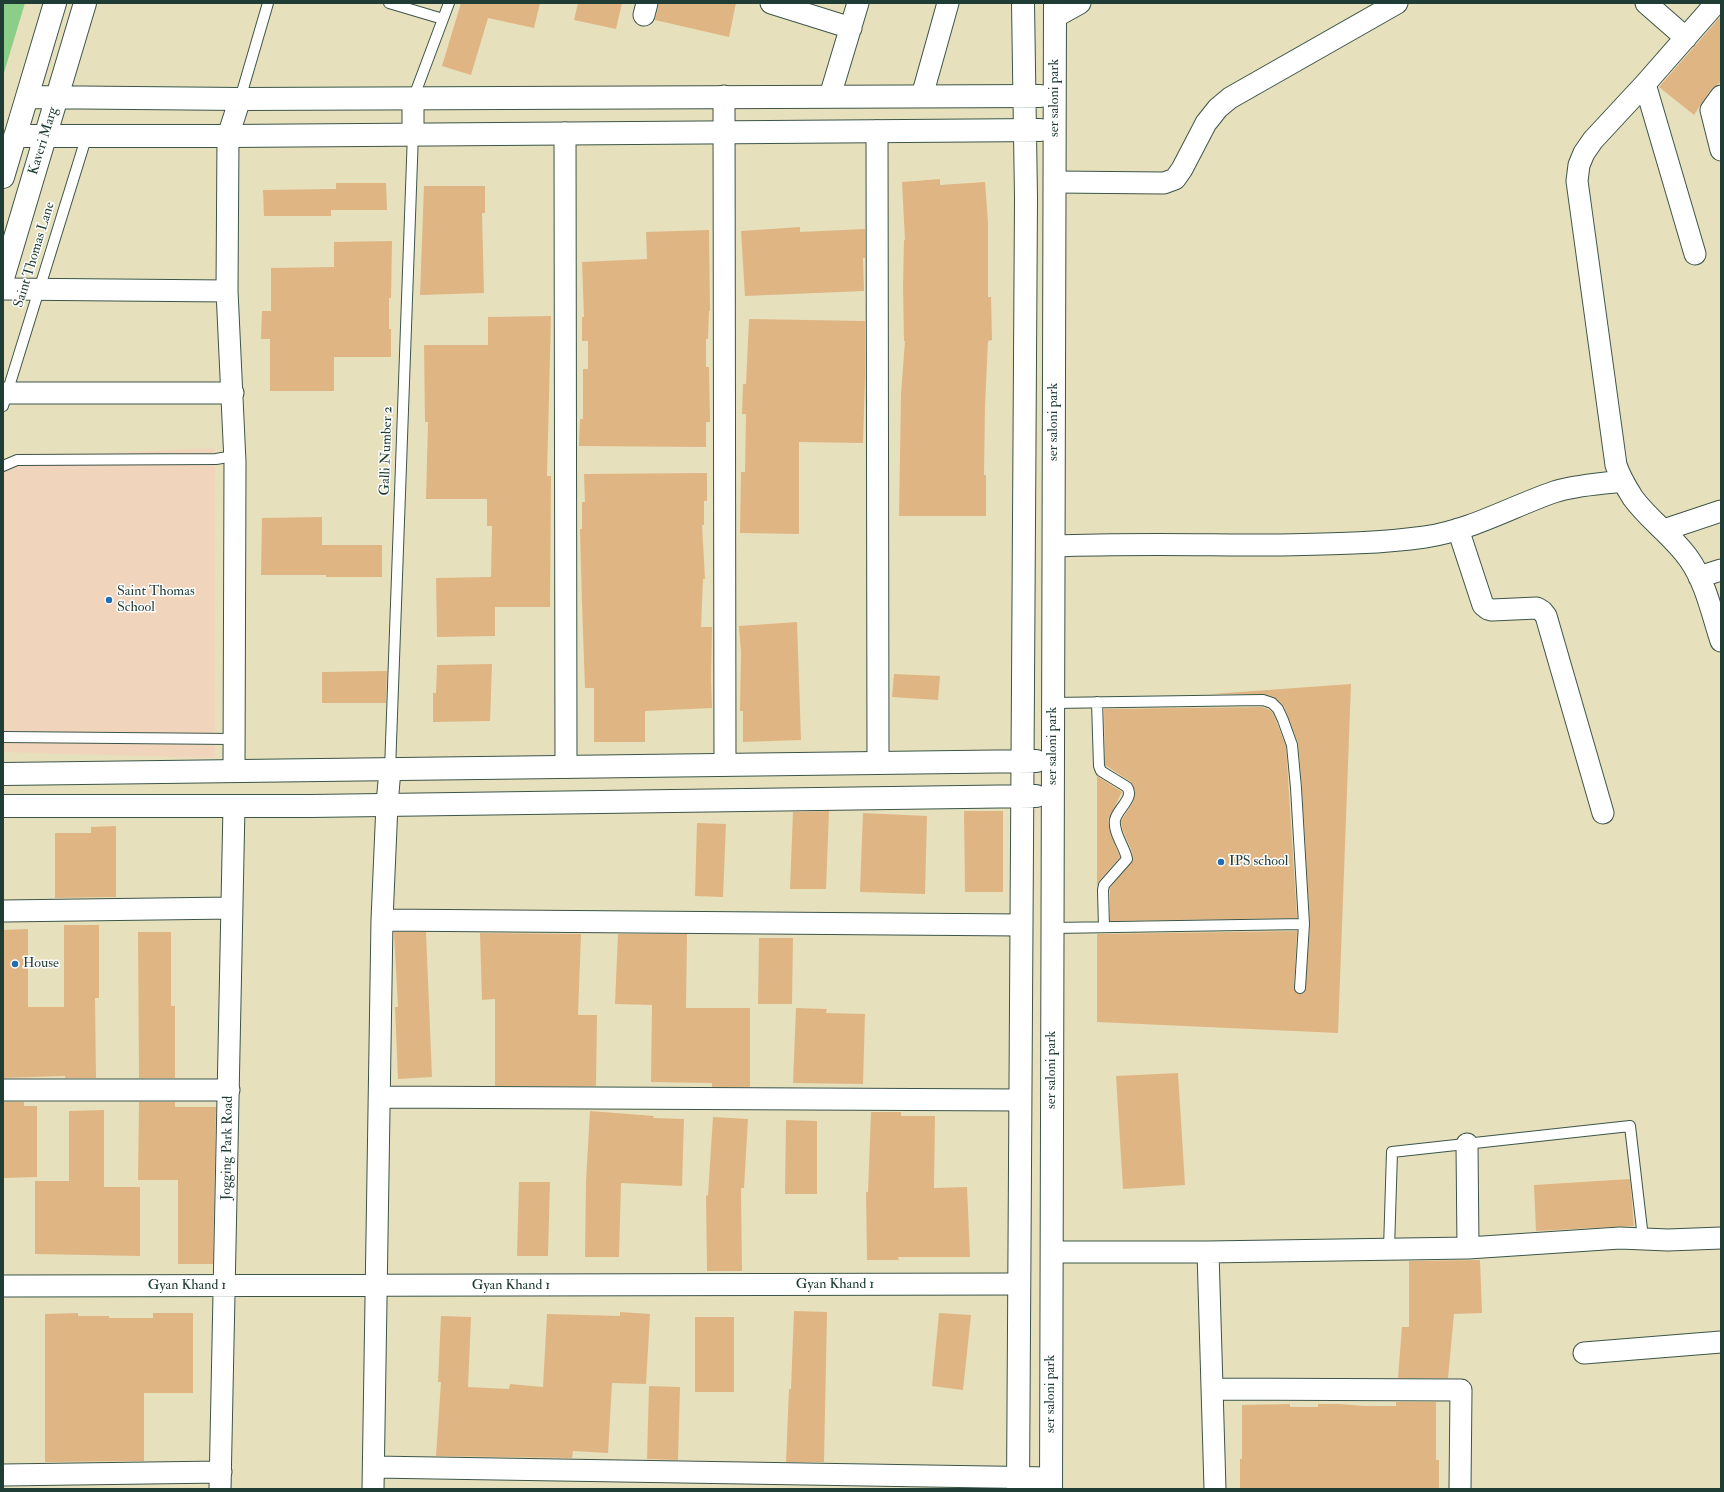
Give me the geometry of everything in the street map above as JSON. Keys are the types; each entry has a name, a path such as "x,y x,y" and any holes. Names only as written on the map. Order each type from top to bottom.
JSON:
{"street":[{"name":"Kaveri Marg","path":"3,177 55,3"},
{"name":"Kaveri Marg","path":"3,278 85,3"},
{"path":"771,3 851,28"},
{"path":"830,96 858,3"},
{"path":"922,96 948,3"},
{"path":"1018,1483 1026,198 1023,3"},
{"path":"1055,10 1080,3"},
{"path":"1054,182 1164,183 1175,179 1182,169 1206,123 1215,111 1224,103 1396,3"},
{"path":"1646,3 1686,38"},
{"path":"1716,3 1645,84 1592,140 1579,165 1577,181 1612,450 1616,465 1622,481 1634,499 1689,559 1699,577 1721,641"},
{"name":"ser saloni park","path":"1051,1484 1055,10"},
{"path":"1645,84 1695,254"},
{"path":"27,97 413,99 724,96 1055,96"},
{"path":"724,96 725,765"},
{"path":"1721,96 1711,110 1721,150"},
{"path":"234,771 234,456 233,393 227,291 228,136 240,99"},
{"path":"412,134 413,99"},
{"path":"15,136 228,136 1055,130"},
{"path":"878,131 878,763"},
{"path":"565,133 566,766"},
{"path":"3,289 227,291"},
{"path":"4,397 233,393"},
{"path":"1054,546 1110,544 1332,544 1420,537 1458,529 1501,515 1555,492 1583,486 1622,481"},
{"path":"1664,530 1721,511"},
{"path":"1458,529 1483,605 1492,610 1536,608 1542,611 1546,616 1603,813"},
{"path":"1699,577 1721,570"},
{"path":"3,774 1053,761"},
{"path":"373,1489 382,920 390,770"},
{"path":"3,806 234,806 1053,796"},
{"name":"Jogging Park Road","path":"220,1481 234,806"},
{"path":"3,911 232,908"},
{"path":"382,920 1021,925"},
{"path":"3,1090 229,1090"},
{"path":"380,1097 1020,1100"},
{"path":"1467,1144 1468,1248"},
{"path":"1052,1252 1208,1252 1468,1248 1643,1238 1668,1240 1721,1238"},
{"path":"1208,1252 1215,1489"},
{"name":"Gyan Khand 1","path":"3,1286 1019,1284"},
{"path":"1584,1353 1721,1342"},
{"path":"1212,1389 1461,1390 1460,1489"},
{"path":"374,1467 1051,1484"},
{"path":"3,1475 220,1481"}],"lane":[{"path":"240,99 268,3"},
{"path":"389,3 442,20"},
{"path":"413,99 449,3"},
{"name":"Galli Number 2","path":"390,770 412,134"},
{"name":"Saint Thomas Lane","path":"4,397 87,135"},
{"path":"3,466 17,460 216,458 234,456"},
{"path":"1053,703 1263,700 1272,703 1275,706 1283,720 1292,745 1296,788 1304,924 1300,988"},
{"path":"1097,702 1098,766 1101,771 1127,787 1129,790 1129,796 1115,820 1116,828 1126,853 1127,860 1104,885 1104,927"},
{"path":"3,737 234,740"},
{"path":"1053,928 1304,924"},
{"path":"1389,1249 1392,1152 1630,1126 1643,1238"}],"shaded area":[{"name":"Saint Thomas School","path":"215,448 215,758 3,752 3,458"}],"green space":[{"path":"3,3 25,3 3,76"}],"building":[{"path":"461,3 540,3 534,28 488,18 471,75 442,66"},
{"path":"578,3 622,3 616,29 574,20"},
{"path":"659,3 736,3 729,37 655,20"},
{"path":"1721,16 1721,82 1711,89 1694,115 1659,87"},
{"path":"940,179 940,185 985,182 988,222 988,297 991,297 992,340 988,341 985,406 984,475 986,475 986,516 899,516 901,394 905,341 903,286 905,240 902,182"},
{"path":"336,183 386,183 387,210 331,210 331,216 264,216 263,190 336,189"},
{"path":"424,186 485,186 485,213 482,213 484,293 420,295"},
{"path":"800,227 800,232 865,229 865,258 863,258 864,291 745,296 741,231"},
{"path":"709,230 710,311 708,339 706,339 706,367 709,367 710,422 706,422 706,447 579,446 580,419 583,419 583,369 588,369 588,341 582,341 582,317 584,317 582,262 647,259 646,232"},
{"path":"392,241 391,298 389,298 391,357 334,357 334,391 270,391 270,339 261,339 262,311 271,311 271,268 334,267 334,242"},
{"path":"551,316 547,476 551,476 550,607 495,607 495,636 437,637 436,578 491,577 492,526 487,526 487,499 426,499 428,422 425,422 424,345 488,345 488,317"},
{"path":"749,319 865,321 863,443 799,442 799,534 740,533 741,472 745,472 746,414 742,414 743,384 746,384"},
{"path":"707,473 707,501 704,501 704,525 702,525 705,579 703,579 701,627 712,627 712,708 645,711 645,742 594,742 594,688 585,688 580,529 582,529 582,502 585,502 584,474"},
{"path":"322,517 322,545 382,545 382,577 261,575 262,518"},
{"path":"797,622 801,740 743,742 743,711 740,711 741,653 739,626"},
{"path":"492,664 490,721 433,722 433,693 436,693 437,665"},
{"path":"387,671 386,703 322,703 322,672"},
{"path":"894,674 940,676 938,700 892,697"},
{"path":"1351,684 1338,1033 1097,1022 1097,934 1297,931 1294,988 1297,994 1303,994 1305,992 1310,924 1298,743 1284,706 1274,697 1263,694 1212,694"},
{"path":"1262,707 1273,713 1286,746 1297,918 1110,921 1110,888 1133,860 1132,852 1122,828 1121,821 1133,802 1135,791 1131,782 1105,765 1104,709"},
{"path":"1097,776 1122,792 1108,820 1110,832 1120,857 1099,881 1097,887"},
{"path":"829,811 826,889 790,889 793,812"},
{"path":"964,811 1003,811 1003,892 965,892"},
{"path":"863,813 927,816 925,894 860,892"},
{"path":"697,823 726,824 723,897 695,896"},
{"path":"116,826 116,897 55,898 55,833 91,833 91,827"},
{"path":"64,925 99,925 99,998 95,998 96,1078 65,1078 65,1076 3,1078 3,930 28,929 28,1007 64,1007"},
{"path":"138,932 171,932 171,1006 175,1006 175,1078 139,1078"},
{"path":"394,932 426,932 432,1077 398,1079 395,1007 398,1007"},
{"path":"480,933 581,934 578,1015 597,1015 596,1086 495,1086 495,999 482,1000"},
{"path":"618,934 687,934 686,1008 750,1008 750,1087 712,1087 712,1083 651,1082 652,1005 615,1004"},
{"path":"759,938 793,938 792,1004 758,1004"},
{"path":"796,1008 827,1009 826,1013 865,1014 863,1084 793,1083"},
{"path":"1178,1073 1185,1185 1123,1189 1116,1076"},
{"path":"3,1102 24,1102 24,1106 37,1106 37,1177 3,1178"},
{"path":"139,1102 175,1102 175,1107 216,1107 213,1264 178,1264 178,1180 138,1180"},
{"path":"104,1110 104,1187 140,1187 140,1256 35,1254 35,1181 69,1181 69,1111"},
{"path":"590,1111 654,1116 653,1118 684,1119 682,1186 621,1183 619,1257 585,1257 586,1181"},
{"path":"871,1112 901,1112 901,1116 935,1116 934,1188 967,1187 970,1257 898,1257 899,1260 867,1260 866,1192 868,1192"},
{"path":"713,1117 748,1119 744,1188 741,1188 742,1271 707,1271 706,1196 708,1195"},
{"path":"786,1120 817,1121 817,1194 785,1194"},
{"path":"1630,1179 1634,1226 1536,1231 1534,1185"},
{"path":"519,1182 550,1182 548,1256 517,1256"},
{"path":"1480,1260 1482,1313 1454,1314 1448,1378 1398,1378 1402,1327 1409,1327 1409,1261"},
{"path":"794,1311 827,1312 824,1462 786,1462"},
{"path":"620,1312 650,1314 646,1384 612,1383 608,1453 573,1451 572,1458 436,1456 441,1382 438,1382 441,1316 471,1317 468,1387 509,1389 510,1384 543,1387 547,1314 620,1316"},
{"path":"78,1313 78,1316 153,1318 153,1313 193,1313 193,1393 144,1393 144,1461 45,1462 45,1314"},
{"path":"939,1313 971,1315 963,1390 932,1386"},
{"path":"695,1317 734,1317 734,1392 695,1392"},
{"path":"649,1386 680,1387 678,1460 647,1459"},
{"path":"1396,1402 1436,1402 1436,1460 1439,1460 1439,1489 1240,1489 1240,1459 1242,1459 1242,1405 1290,1404 1290,1407 1318,1407 1318,1404 1396,1406"}],"place":[{"name":"Saint Thomas School","path":"109,600"},
{"name":"IPS school","path":"1221,862"},
{"name":"House","path":"15,964"}]}
